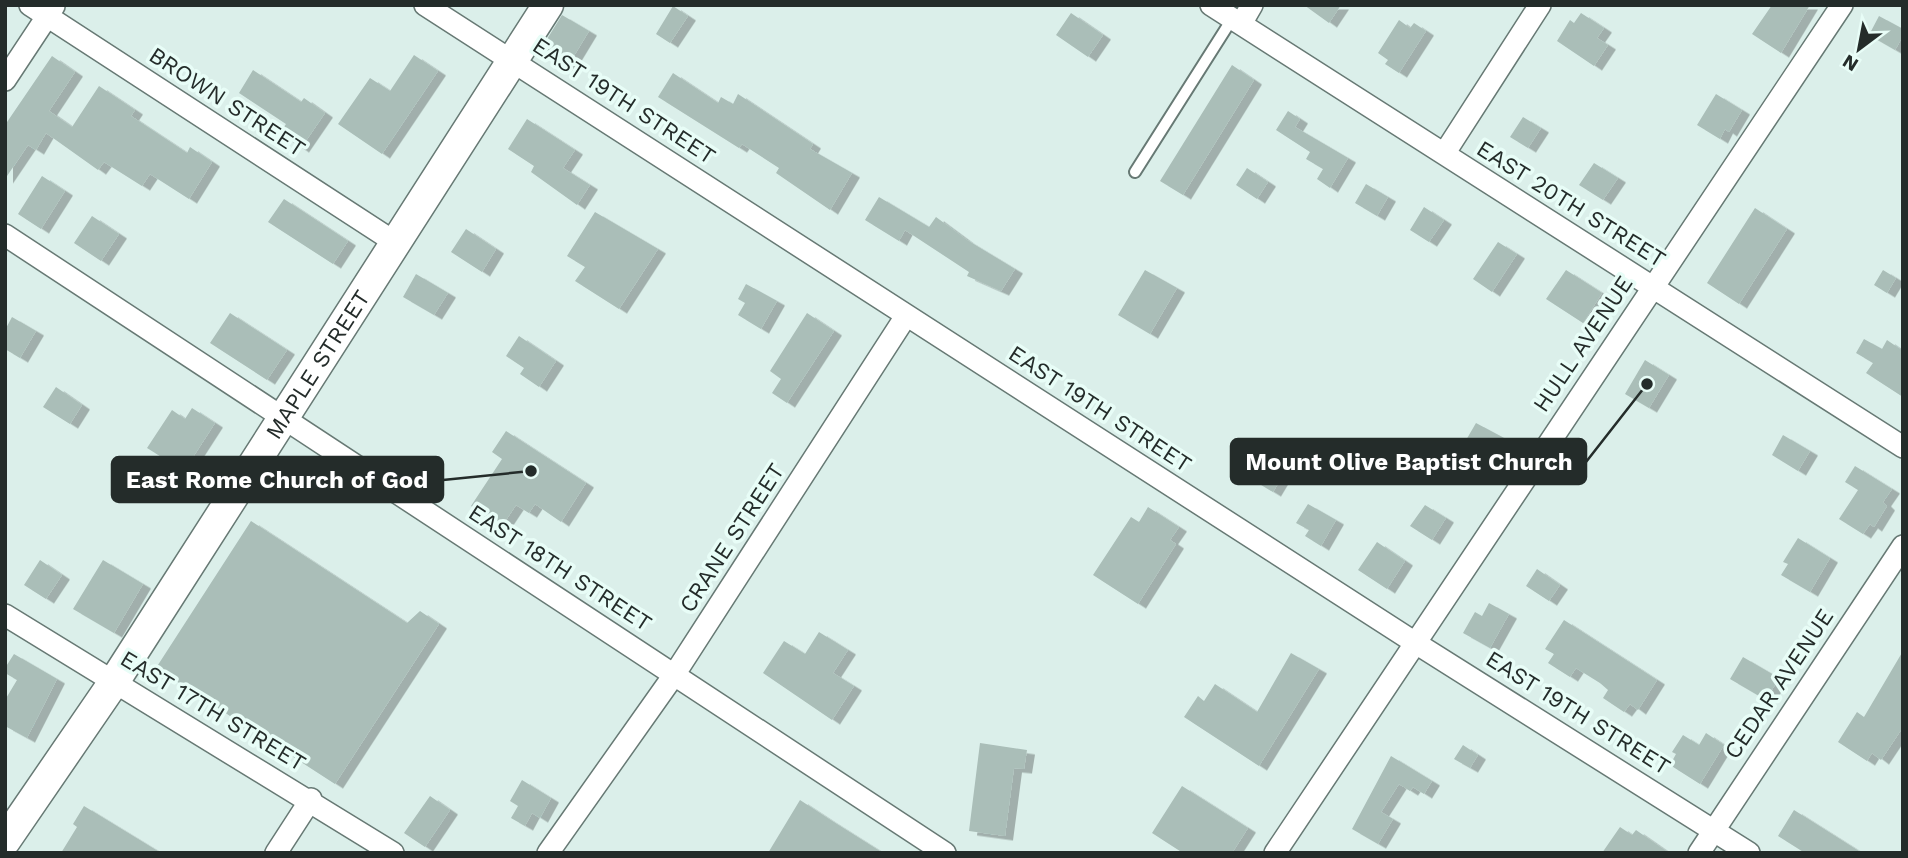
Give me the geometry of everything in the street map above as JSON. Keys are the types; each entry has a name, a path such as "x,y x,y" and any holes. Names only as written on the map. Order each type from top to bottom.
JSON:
{"main road":[{"name":"MAPLE STREET","path":"5,841 114,682 548,5"}],"street":[{"name":"EAST 19TH STREET","path":"425,5 1414,642 1749,853"},
{"name":"EAST 20TH STREET","path":"1210,5 1903,447"},
{"path":"1236,22 1252,5"},
{"path":"1444,154 1540,5"},
{"name":"HULL AVENUE","path":"1275,853 1842,5"},
{"path":"5,80 43,9"},
{"name":"BROWN STREET","path":"43,9 396,243"},
{"name":"EAST 18TH STREET","path":"5,235 945,853"},
{"name":"CRANE STREET","path":"548,853 674,675 906,316"},
{"name":"CEDAR AVENUE","path":"1699,853 1903,546"},
{"name":"EAST 17TH STREET","path":"5,615 311,799 393,853"},
{"path":"276,853 311,799"}],"lane":[{"path":"1135,172 1236,22"}],"building":[{"path":"1304,5 1341,5 1329,23"},
{"path":"1772,5 1810,5 1781,53 1752,34"},
{"path":"673,6 688,16 670,43 656,34"},
{"path":"1071,13 1103,35 1088,57 1056,35"},
{"path":"1581,13 1604,28 1597,38 1608,45 1594,66 1557,41 1570,20 1574,23"},
{"path":"562,15 589,31 566,69 539,52"},
{"path":"1879,16 1903,29 1903,36 1895,50 1869,35"},
{"path":"1399,20 1410,28 1414,23 1426,31 1399,73 1385,64 1388,60 1378,53"},
{"path":"414,55 438,71 382,154 338,124 370,78 390,91"},
{"path":"52,56 75,72 49,111 72,127 99,86 135,110 131,116 187,153 190,147 212,162 189,199 150,174 142,186 104,162 98,170 46,133 36,150 28,145 5,179 5,125"},
{"path":"1232,65 1254,80 1183,195 1160,181"},
{"path":"253,70 301,102 304,98 325,113 301,148 280,133 286,124 239,93"},
{"path":"673,73 718,103 721,97 733,104 738,94 813,144 810,149 852,173 830,210 776,173 779,168 742,144 739,148 658,97"},
{"path":"1716,94 1742,110 1729,132 1725,129 1720,139 1697,125"},
{"path":"1288,111 1300,119 1295,127 1348,158 1330,188 1317,179 1323,169 1306,159 1310,152 1276,130"},
{"path":"1523,117 1541,128 1528,148 1510,137"},
{"path":"527,119 575,150 563,168 590,185 577,205 531,172 534,166 508,149"},
{"path":"1594,163 1618,178 1603,200 1579,185"},
{"path":"1247,168 1268,182 1257,199 1236,185"},
{"path":"42,176 65,191 41,229 18,214"},
{"path":"1366,184 1388,197 1377,216 1355,203"},
{"path":"879,197 929,227 936,217 967,240 1015,269 1001,291 967,276 969,272 905,230 899,241 865,220"},
{"path":"284,199 348,241 333,264 268,222"},
{"path":"1424,207 1444,220 1429,242 1410,230"},
{"path":"1755,208 1787,229 1739,304 1707,283"},
{"path":"595,212 658,249 619,309 575,281 585,267 567,256"},
{"path":"92,216 119,234 101,261 74,243"},
{"path":"466,229 496,249 482,272 451,252"},
{"path":"1498,242 1517,254 1492,292 1473,279"},
{"path":"1145,270 1177,288 1150,334 1118,315"},
{"path":"1566,270 1602,293 1583,323 1546,299"},
{"path":"1883,270 1896,278 1887,293 1874,285"},
{"path":"416,274 448,293 434,315 403,297"},
{"path":"746,284 777,301 761,329 738,315 745,303 738,299"},
{"path":"230,313 287,350 267,380 210,343"},
{"path":"807,313 834,331 787,403 772,393 781,379 770,371"},
{"path":"12,317 36,331 20,358 5,349 5,330"},
{"path":"519,336 556,361 539,387 520,374 524,368 506,356"},
{"path":"1864,339 1882,349 1887,340 1903,351 1903,397 1866,373 1873,363 1856,353"},
{"path":"1645,360 1669,375 1649,408 1625,394"},
{"path":"56,387 82,405 70,424 43,407"},
{"path":"192,408 215,423 184,471 147,448 172,410 185,419"},
{"path":"1476,423 1504,438 1490,463 1462,447"},
{"path":"506,431 586,483 561,522 535,504 529,513 516,505 502,526 471,506 502,459 492,452"},
{"path":"1783,435 1810,451 1798,471 1772,455"},
{"path":"1277,440 1297,452 1273,492 1253,480"},
{"path":"1855,466 1892,489 1883,502 1887,506 1874,527 1870,524 1863,534 1839,519 1858,490 1845,482"},
{"path":"1308,504 1336,520 1321,546 1305,536 1309,530 1296,523"},
{"path":"1425,505 1446,518 1432,540 1410,526"},
{"path":"1148,507 1179,527 1170,540 1176,544 1138,604 1093,575 1131,517 1139,522"},
{"path":"251,521 407,623 420,611 439,624 335,784 156,668"},
{"path":"1798,538 1830,558 1810,592 1781,575 1788,564 1783,562"},
{"path":"1377,542 1405,561 1387,589 1358,570"},
{"path":"40,560 62,575 46,599 24,585"},
{"path":"103,560 143,584 114,633 73,609"},
{"path":"1537,569 1560,585 1549,601 1526,586"},
{"path":"1489,603 1509,614 1490,648 1463,633 1475,612 1482,616"},
{"path":"1564,620 1657,680 1638,710 1630,704 1624,712 1603,698 1608,690 1576,668 1570,677 1548,663 1554,654 1545,649"},
{"path":"819,632 848,650 833,673 854,686 832,720 763,673 784,641 805,654"},
{"path":"1903,651 1903,727 1881,760 1872,753 1867,761 1838,742 1857,712 1864,717"},
{"path":"1291,653 1319,669 1259,766 1184,717 1198,696 1204,701 1215,684 1257,712"},
{"path":"14,654 57,679 27,738 5,726 5,700 17,680 5,673 5,668"},
{"path":"1743,657 1779,678 1766,700 1730,679"},
{"path":"1706,733 1724,745 1700,784 1670,765 1676,754 1672,752 1683,735 1699,745"},
{"path":"980,743 1027,750 1024,769 1014,768 1005,836 969,831"},
{"path":"1463,745 1478,755 1470,768 1454,759"},
{"path":"1391,756 1432,781 1424,794 1413,787 1410,791 1399,784 1381,812 1393,819 1378,844 1352,829"},
{"path":"522,780 551,798 540,818 532,813 525,826 511,818 518,806 510,801"},
{"path":"1182,786 1248,828 1232,853 1183,853 1152,833"},
{"path":"430,796 450,810 425,847 404,833"},
{"path":"800,800 829,819 883,853 768,853"},
{"path":"84,806 161,853 61,853 77,827 73,824"},
{"path":"1794,810 1862,853 1805,853 1778,836"},
{"path":"1620,827 1632,835 1636,830 1669,853 1602,853"}],"place":[{"name":"Mount Olive Baptist Church","path":"1647,384"},
{"name":"East Rome Church of God","path":"531,471"}]}
